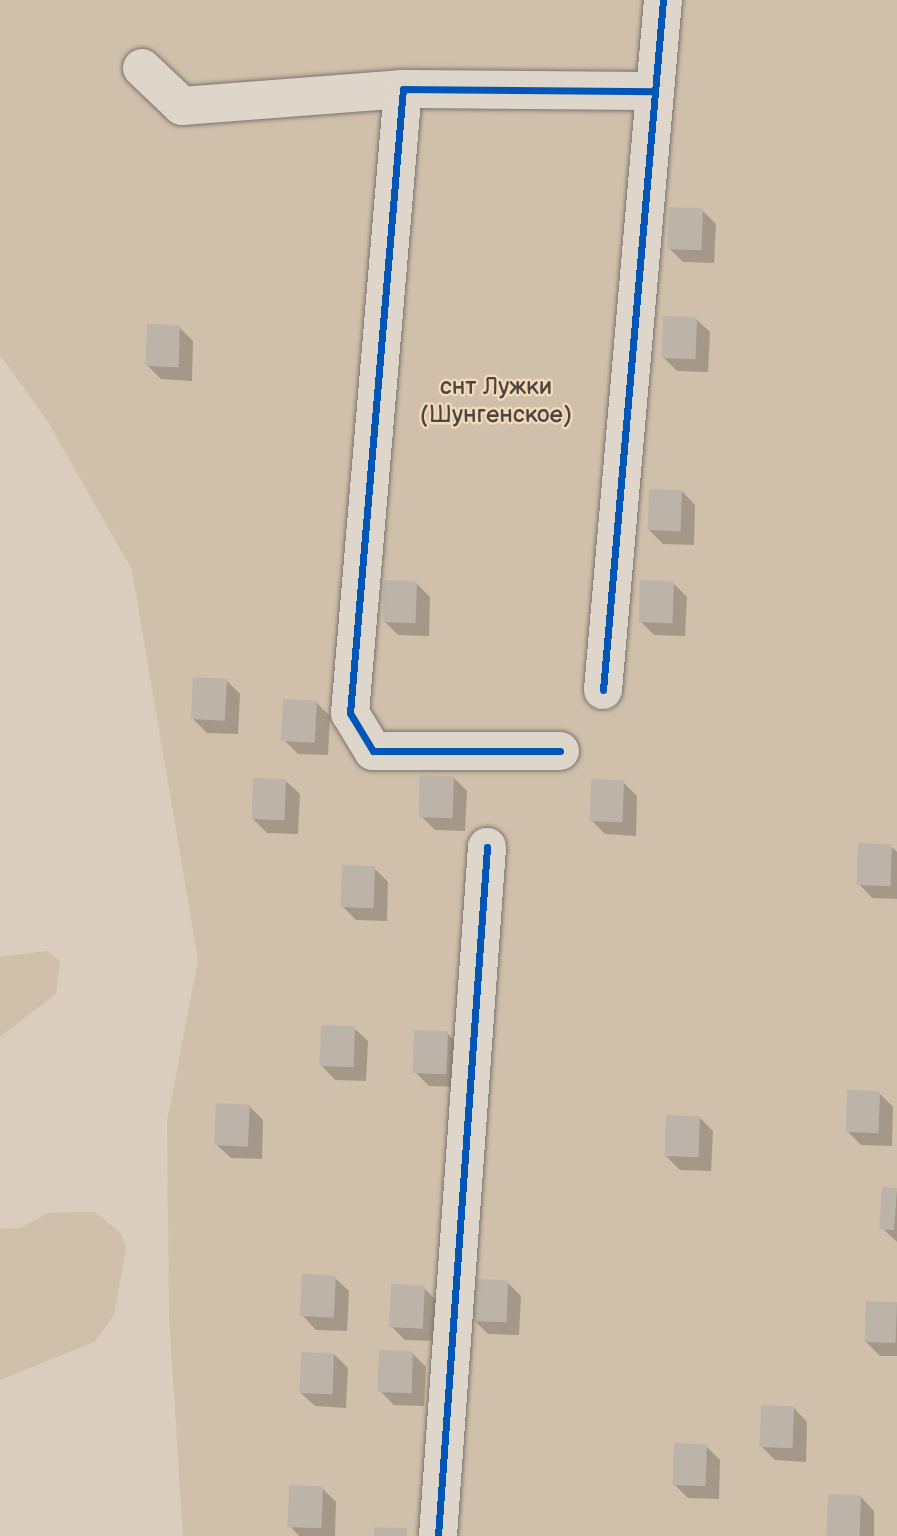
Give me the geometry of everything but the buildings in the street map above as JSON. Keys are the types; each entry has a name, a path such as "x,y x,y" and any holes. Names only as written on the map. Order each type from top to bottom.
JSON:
{"street":[{"path":"603,690 663,0"},
{"path":"142,68 183,106 403,89 654,91"},
{"path":"403,89 350,713 373,751 560,751"},
{"path":"438,1536 487,847"}],"green space":[{"name":"снт Лужки (Шунгенское)","path":"0,0 897,0 897,1536 183,1536 169,1316 167,1122 198,960 132,570 48,422 0,355"},
{"path":"47,951 60,961 56,994 0,1037 0,957"},
{"path":"95,1212 121,1233 126,1248 114,1315 94,1342 0,1380 0,1229 20,1228 48,1213"}],"cycle path":[{"path":"603,690 663,0"},
{"path":"560,751 373,751 350,713 403,89 654,91"},
{"path":"438,1536 487,847"}]}
